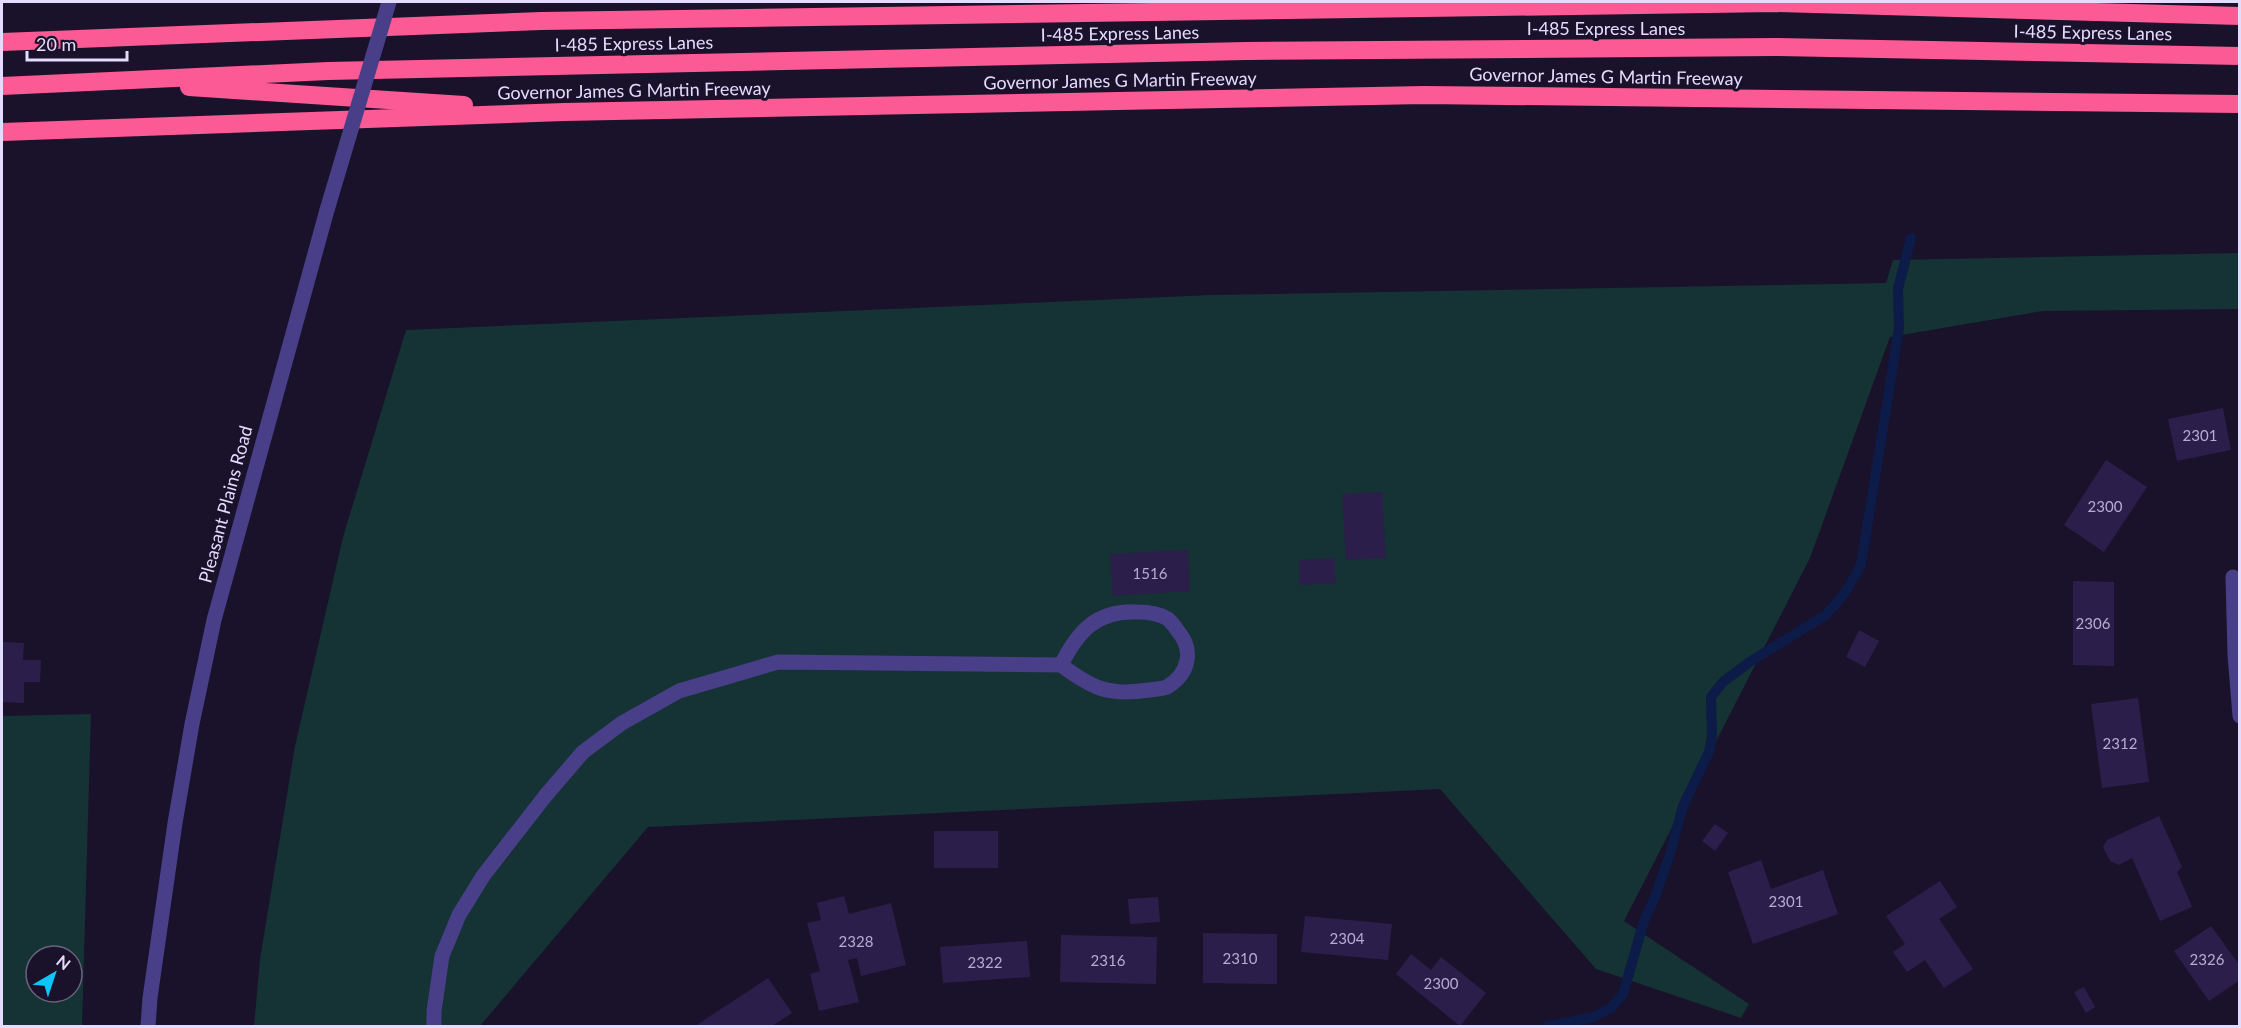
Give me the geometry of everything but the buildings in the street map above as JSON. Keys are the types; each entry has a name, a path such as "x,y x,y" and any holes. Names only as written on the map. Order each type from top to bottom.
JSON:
{"highway":[{"name":"I-485 Express Lanes","path":"2,42 542,21 1774,3 2240,15"},
{"name":"I-485 Express Lanes","path":"2,86 328,71 1246,51 1776,47 2240,56"},
{"path":"101,82 564,112"},
{"name":"Governor James G Martin Freeway","path":"2,132 564,112 1424,95 2240,104"}],"street":[{"name":"Pleasant Plains Road","path":"148,1026 175,823 192,724 212,631 327,210 389,2"},
{"path":"2233,577 2235,655 2240,716"},
{"path":"434,1026 442,956 459,915 483,876 546,795 583,752 622,723 679,691 778,662 1061,665 1084,682 1104,690 1126,692 1166,687 1182,673 1189,654 1184,637 1169,620 1146,612 1120,611 1090,624 1072,643 1061,665"}],"green space":[{"path":"2239,253 2239,309 2043,311 1890,337 1810,558 1624,921 1749,1004 1741,1018 1596,969 1440,789 648,827 480,1026 254,1026 260,959 295,746 343,537 406,330 1211,295 1886,283 1893,260"},
{"path":"91,714 84,957 84,944 24,944 24,1004 83,1004 82,1026 2,1026 2,716"}],"waterway":[{"path":"1548,1026 1594,1017 1611,1008 1623,994 1644,921 1670,854 1683,806 1709,752 1712,737 1711,697 1723,682 1751,661 1826,615 1845,593 1861,565 1899,328 1898,289 1911,238"}]}
